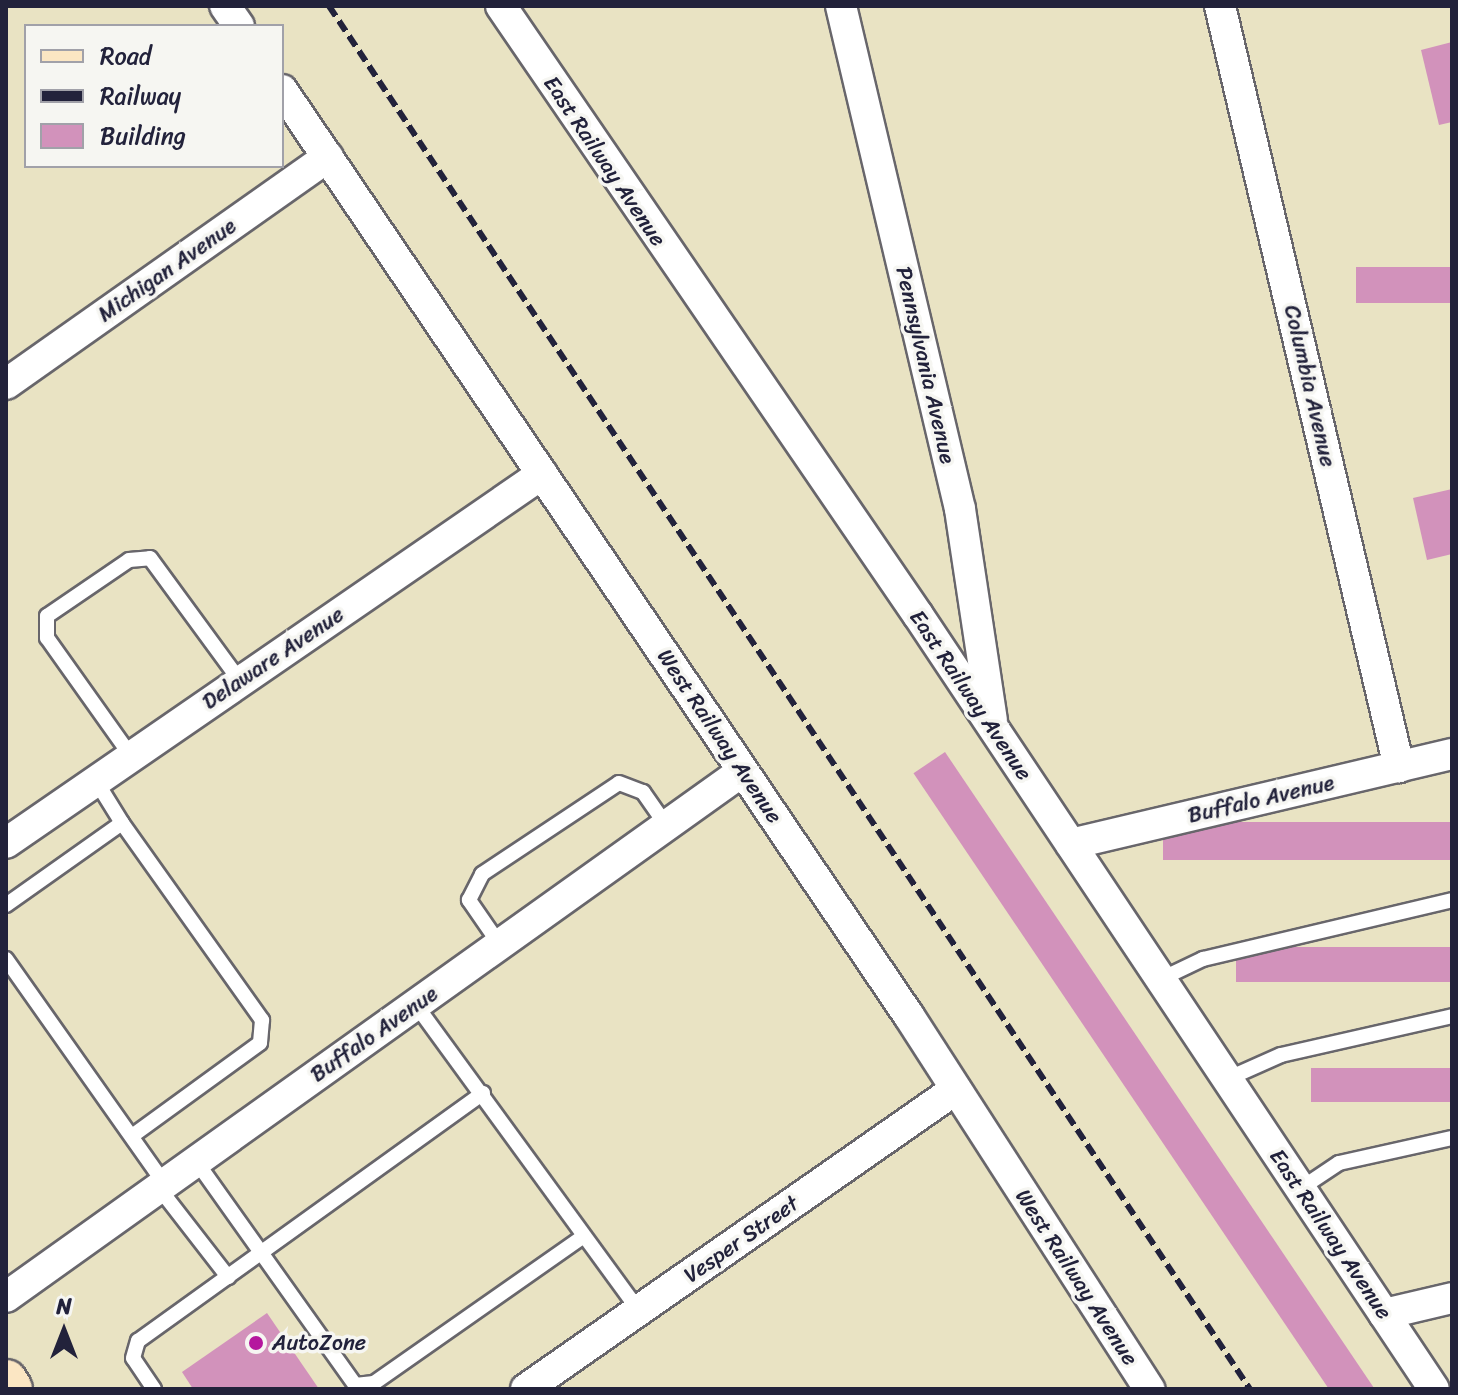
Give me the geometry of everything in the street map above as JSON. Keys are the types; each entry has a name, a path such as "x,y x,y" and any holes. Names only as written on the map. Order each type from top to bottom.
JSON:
{"street":[{"path":"225,6 238,24"},
{"name":"East Railway Avenue","path":"501,6 993,728 1434,1389"},
{"name":"Pennsylvania Avenue","path":"841,6 960,509 993,728"},
{"name":"Columbia Avenue","path":"1220,6 1399,767"},
{"name":"West Railway Avenue","path":"284,93 956,1089 1149,1389"},
{"name":"Michigan Avenue","path":"6,384 328,157"},
{"name":"Delaware Avenue","path":"6,843 542,474"},
{"name":"Buffalo Avenue","path":"1071,844 1452,754"},
{"name":"Buffalo Avenue","path":"6,1297 743,771"},
{"name":"Vesper Street","path":"544,1384 639,1311 956,1089"},
{"path":"1384,1314 1452,1298"},
{"path":"6,1381 11,1389"}],"lane":[{"path":"131,756 47,638 47,616 129,560 150,558 240,681"},
{"path":"96,781 122,823 262,1020 260,1043 132,1136"},
{"path":"500,945 469,900 482,874 619,783 643,792 666,825"},
{"path":"6,905 122,823"},
{"path":"1161,979 1203,959 1452,900"},
{"path":"6,959 228,1277"},
{"path":"416,1005 483,1093 581,1238 639,1311"},
{"path":"1227,1079 1281,1055 1452,1016"},
{"path":"154,1389 135,1364 134,1346 483,1093"},
{"path":"1300,1189 1339,1163 1452,1138"},
{"path":"196,1161 348,1380 365,1386 581,1238"}],"building":[{"path":"1452,42 1452,122 1439,125 1421,50"},
{"path":"1356,267 1452,267 1452,303 1356,303"},
{"path":"1452,489 1452,554 1427,560 1413,498"},
{"path":"945,752 1373,1387 1329,1389 913,773"},
{"path":"1163,822 1452,822 1452,860 1163,860"},
{"path":"1236,947 1452,947 1452,982 1236,982"},
{"path":"1311,1068 1452,1068 1452,1102 1311,1102"},
{"name":"AutoZone","path":"267,1313 319,1389 193,1389 182,1372"}],"railway":[{"path":"329,6 1250,1389"}],"place":[{"name":"AutoZone","path":"256,1343"}]}
